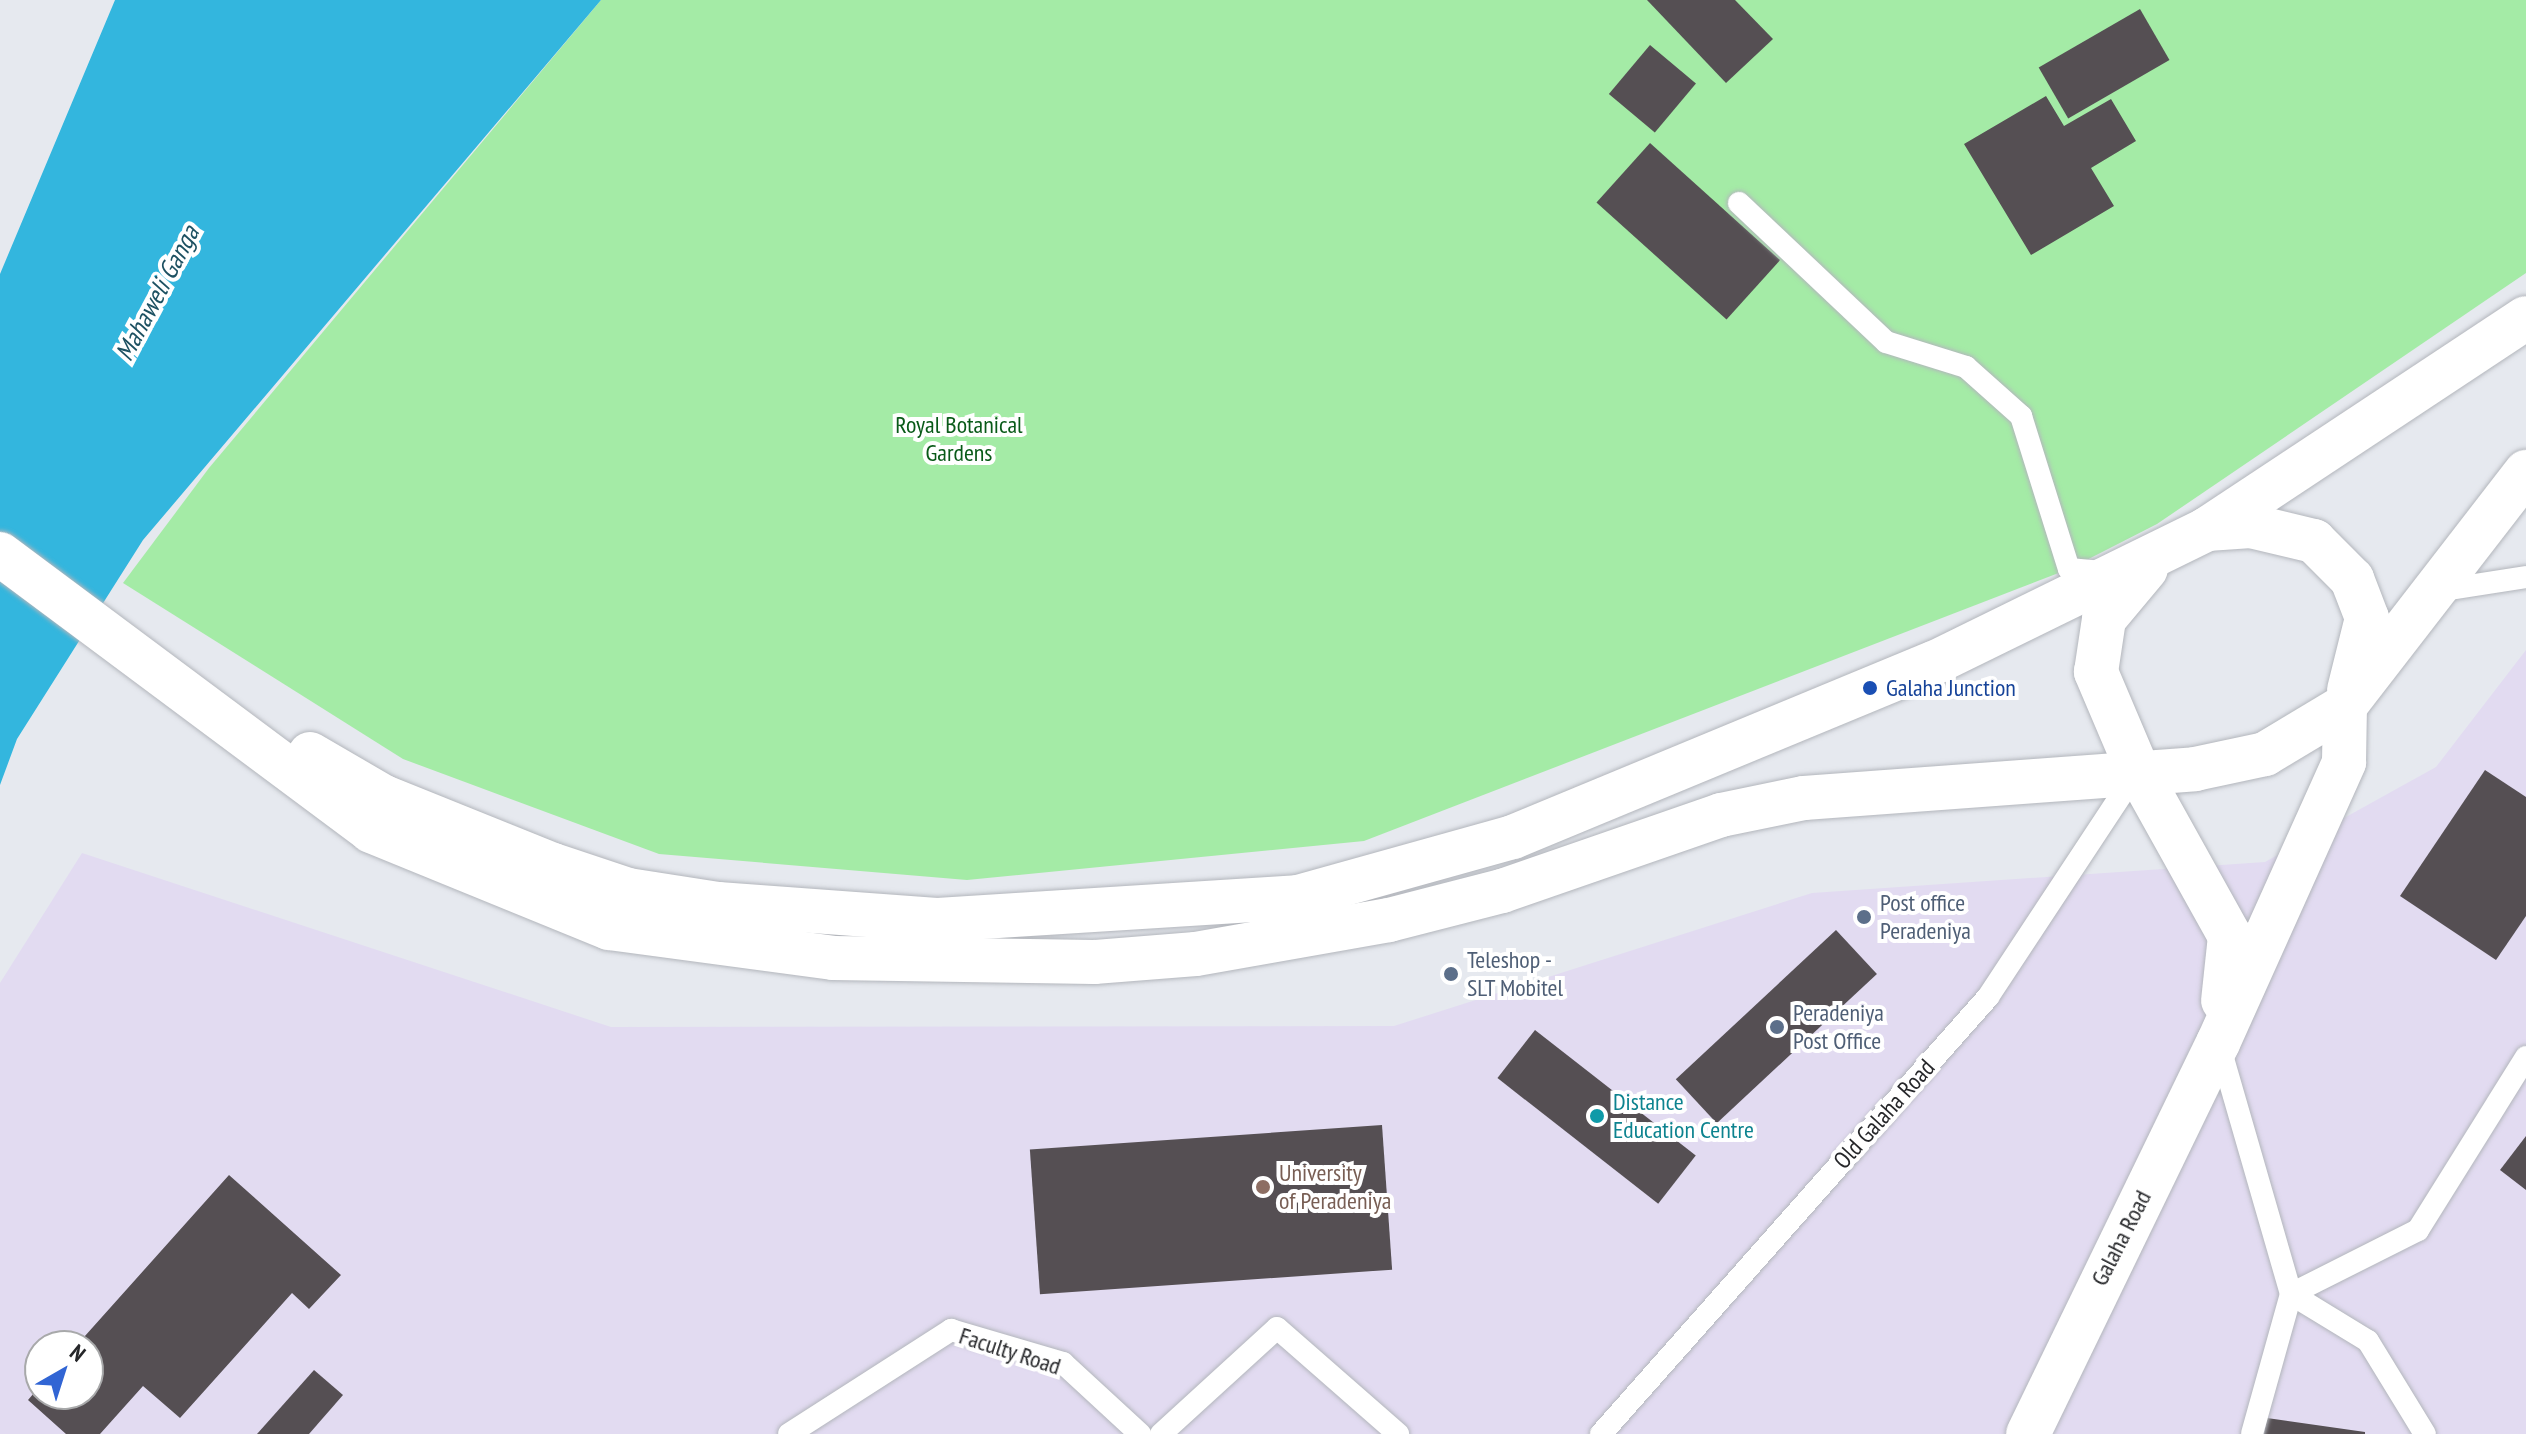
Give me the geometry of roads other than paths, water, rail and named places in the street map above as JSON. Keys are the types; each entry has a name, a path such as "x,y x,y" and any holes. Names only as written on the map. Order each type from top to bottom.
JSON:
{"main road":[{"path":"166,671 384,797 628,890 829,917 1132,913 1298,897 1409,872 1513,837 1934,663 2207,529 2526,318"},
{"path":"0,554 166,671 371,831 609,928 833,958 1048,962 1196,954 1418,913 1707,819 1804,798 2138,771 2265,754 2345,706 2526,472"},
{"path":"2207,529 2251,526 2314,541 2352,579 2367,618 2345,706"},
{"path":"2138,771 2096,672 2104,619 2139,565"},
{"name":"Galaha Road","path":"2028,1434 2218,1043 2344,762 2345,706"},
{"name":"Galaha Road","path":"2138,771 2230,936 2218,1043"}],"lane":[{"path":"1739,203 1886,342 1966,367 2021,416 2069,569 2139,565"},
{"path":"2436,591 2526,577"},
{"name":"Old Galaha Road","path":"1601,1434 1988,997 2138,771"},
{"path":"2218,1043 2291,1294 2252,1434"},
{"path":"2291,1294 2418,1230 2526,1057"},
{"path":"2291,1294 2368,1341 2425,1434"},
{"path":"1161,1434 1277,1328 1398,1434"},
{"name":"Faculty Road","path":"789,1434 951,1330 1063,1363 1140,1434"}],"water":[{"name":"Mahaweli Ganga","path":"115,0 601,0 143,540 17,739 0,785 0,274"}],"place":[{"name":"Galaha Junction","path":"1870,688"},
{"name":"Post office Peradeniya","path":"1864,917"},
{"name":"Teleshop - SLT Mobitel","path":"1451,974"},
{"name":"Peradeniya Post Office","path":"1777,1027"},
{"name":"Distance Education Centre","path":"1597,1116"},
{"name":"University of Peradeniya","path":"1263,1187"}],"park label":[{"name":"Royal Botanical Gardens","path":"959,439"}]}
